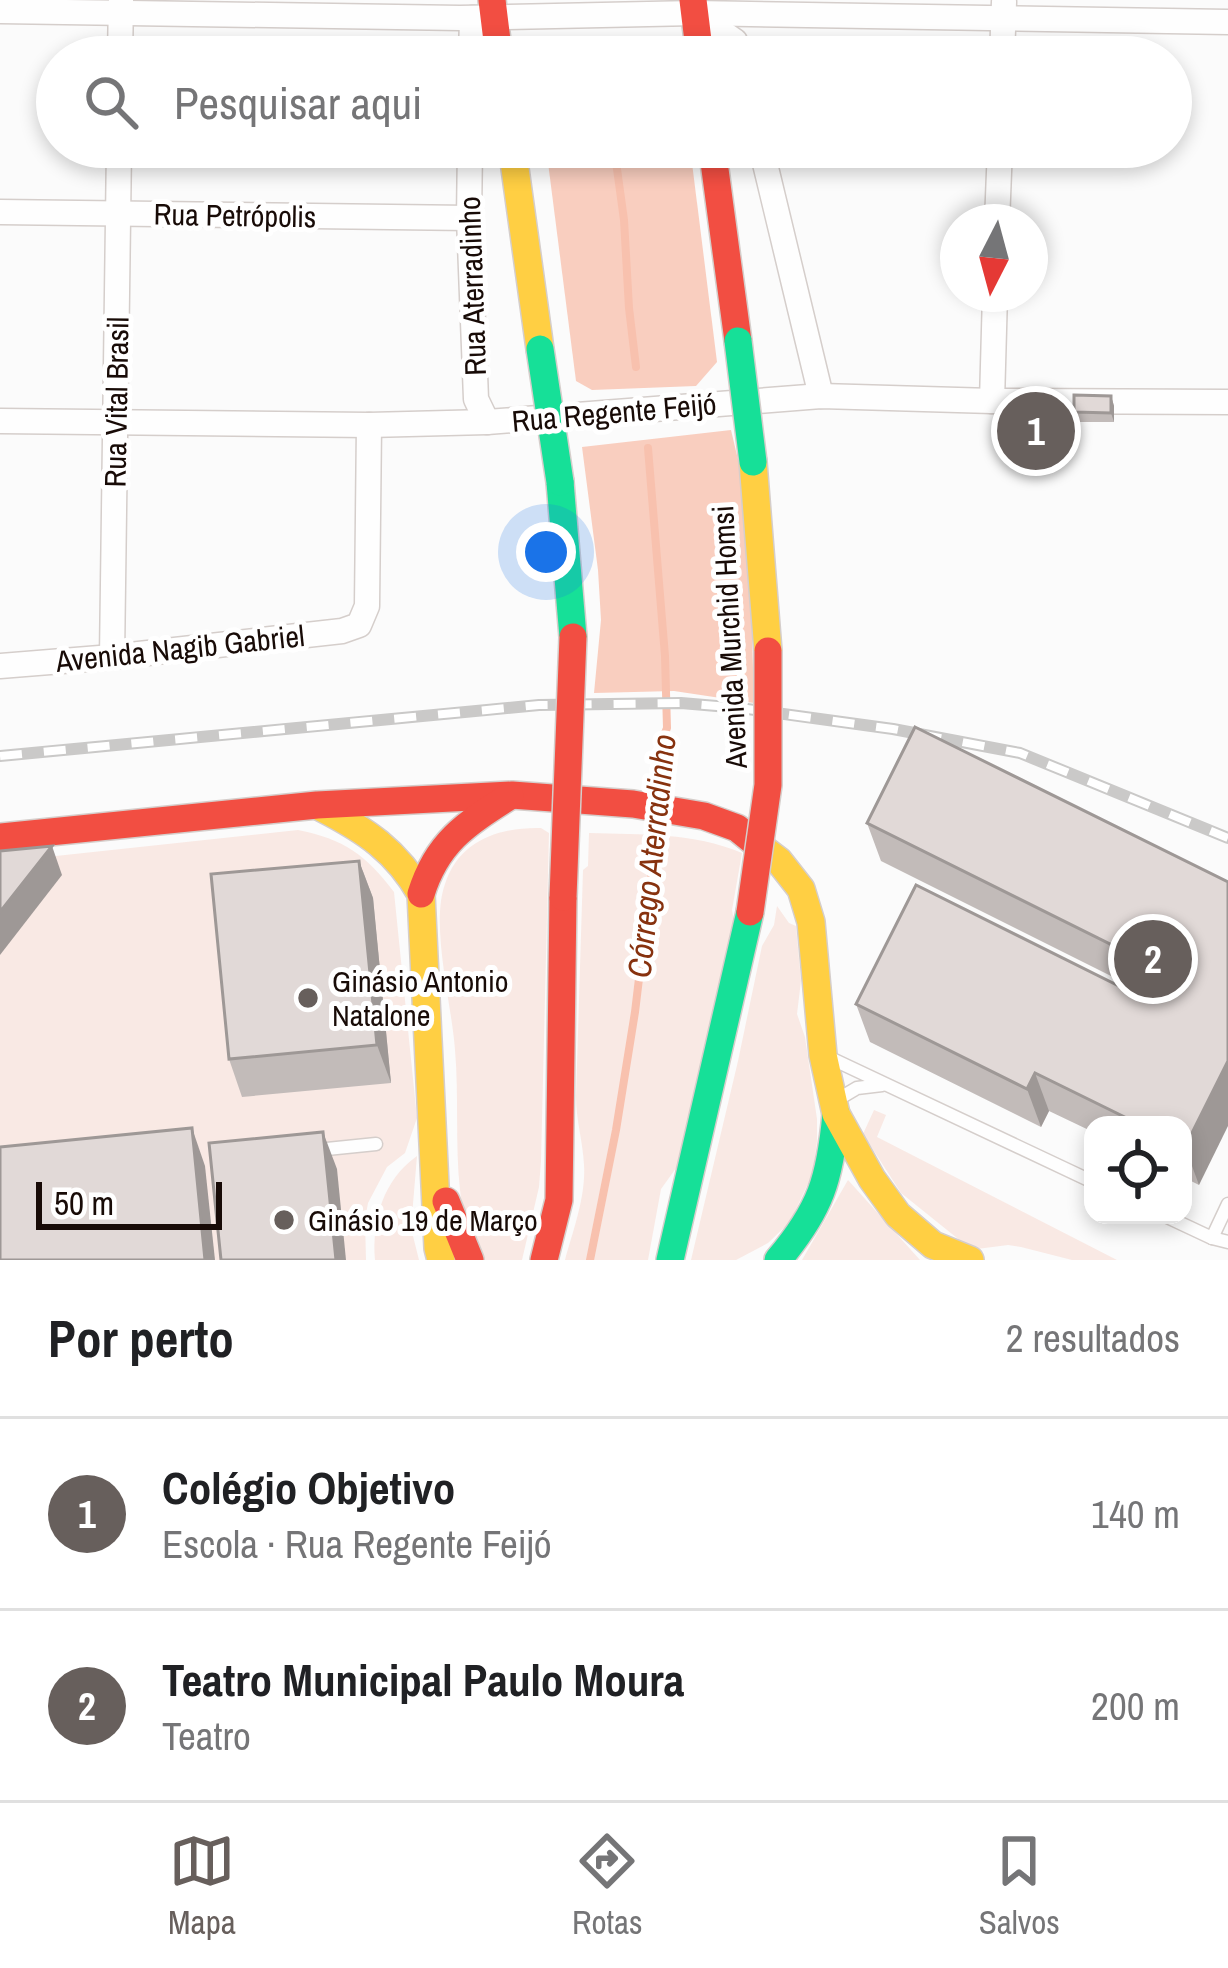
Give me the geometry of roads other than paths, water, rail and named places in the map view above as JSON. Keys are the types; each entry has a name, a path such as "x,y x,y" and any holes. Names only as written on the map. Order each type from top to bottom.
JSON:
{"main road":[{"path":"515,168 560,482 573,638 559,1200 544,1260"},
{"name":"Avenida Murchid Homsi","path":"670,1260 750,912 769,785 768,651 753,462 715,168"},
{"path":"441,1260 422,894 433,859 450,836 512,795"},
{"path":"0,837 317,805 512,795 633,804 704,816 737,828 779,861 801,889 811,922 823,1055 835,1108 872,1179 898,1215 933,1244 970,1260"},
{"path":"317,805 386,844 422,894"},
{"path":"778,1260 821,1202 833,1158 835,1108"},
{"path":"435,1171 470,1260"}],"street":[{"path":"0,11 121,6 486,12 1004,8 1228,22"},
{"path":"694,7 729,36"},
{"name":"Rua Vital Brasil","path":"112,657 119,168"},
{"name":"Rua Aterradinho","path":"470,168 476,399 487,422"},
{"path":"765,168 821,396"},
{"path":"998,204 999,168"},
{"name":"Rua Petrópolis","path":"0,212 469,218"},
{"path":"992,401 994,312"},
{"name":"Rua Regente Feijó","path":"0,421 487,422 821,396 1228,402"},
{"name":"Avenida Nagib Gabriel","path":"0,666 343,631 358,625 367,606 369,425"}],"lane":[{"path":"823,1055 1084,1178"},
{"path":"835,1108 857,1088 889,1085"},
{"path":"305,1151 376,1144"},
{"path":"1212,1238 1228,1204"},
{"path":"1182,1224 1228,1242"}],"waterway":[{"name":"Córrego Aterradinho","path":"617,168 636,367"},
{"name":"Córrego Aterradinho","path":"648,448 667,728 656,755 656,798"},
{"name":"Córrego Aterradinho","path":"590,1260 635,1012 655,819"}],"railway":[{"path":"0,756 539,705 681,703 893,729 1020,753 1228,838"}],"place":[{"name":"Colégio Objetivo","path":"1036,431"},
{"name":"Teatro Municipal Paulo Moura","path":"1153,959"},
{"name":"Ginásio Antonio Natalone","path":"308,998"},
{"name":"Ginásio 19 de Março","path":"284,1220"}]}
